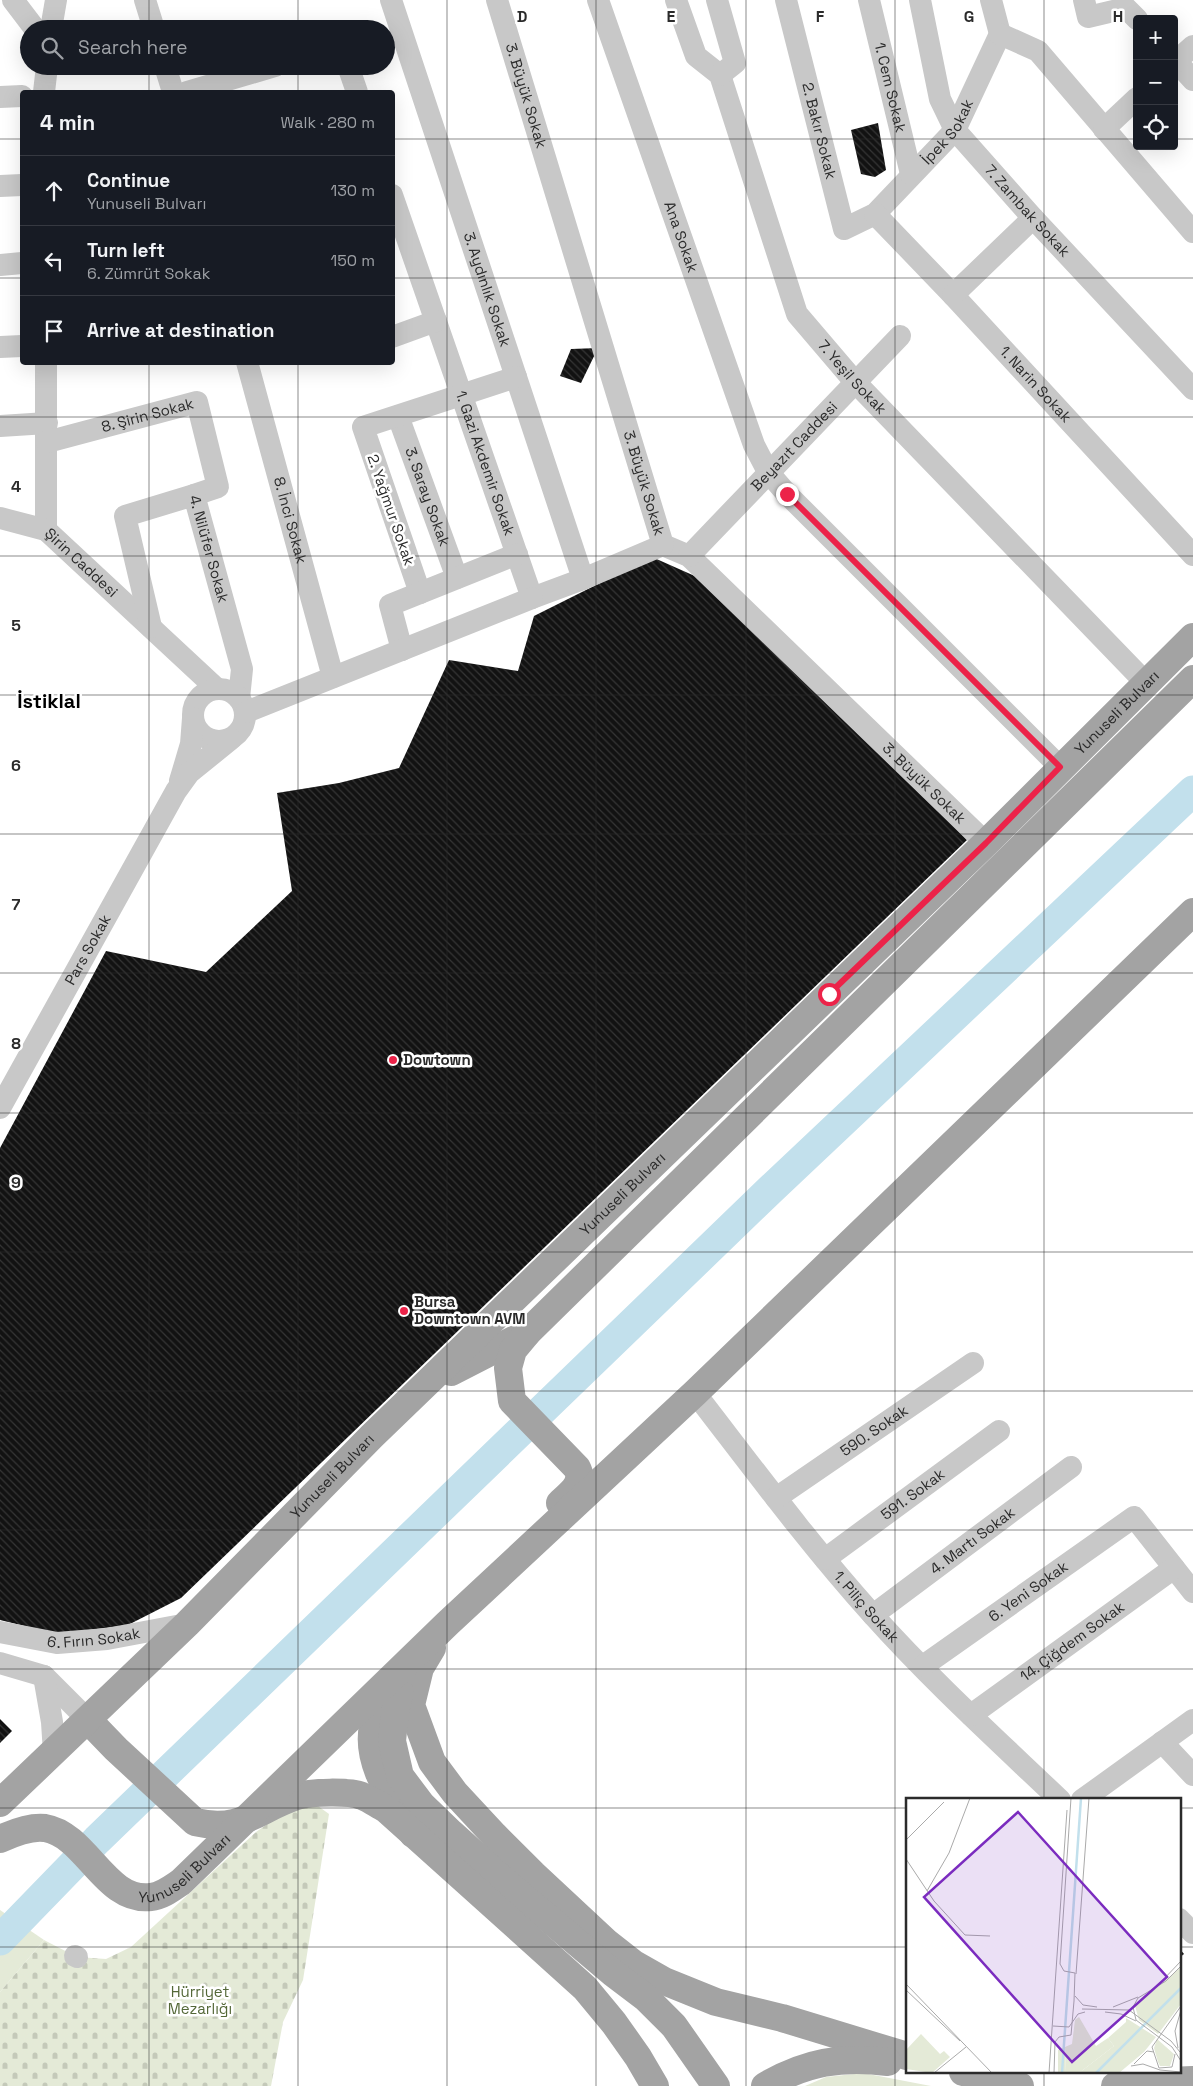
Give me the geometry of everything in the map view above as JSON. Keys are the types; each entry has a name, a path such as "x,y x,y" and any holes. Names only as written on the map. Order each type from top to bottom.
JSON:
{"main road":[{"name":"Yunuseli Bulvarı","path":"0,1803 187,1624 416,1394 986,843 1060,767 1193,638"},
{"name":"Yunuseli Bulvarı","path":"528,1332 1193,679"},
{"path":"394,1676 448,1623 695,1393 1193,912"},
{"path":"416,1394 461,1365 528,1332"},
{"path":"413,1834 382,1781 374,1759 373,1726 394,1676 418,1636 436,1614 561,1503 578,1484 580,1475 576,1468 512,1400 508,1368 513,1350 528,1332"},
{"path":"448,1623 420,1668 415,1686 411,1705 421,1736 432,1762 455,1793 533,1874 606,1942 634,1964 664,1981 716,2002 782,2018 906,2056"},
{"path":"421,1650 403,1683 395,1712 392,1741 400,1776 421,1804 451,1833 613,1973 646,1998 674,2026 716,2086"},
{"name":"Yunuseli Bulvarı","path":"0,1839 28,1829 43,1828 57,1832 69,1839 118,1888 132,1897 152,1897 164,1892 184,1879 394,1676"},
{"path":"88,1720 116,1749 195,1822 212,1826 245,1821 298,1796 340,1792 362,1795 386,1809 585,1988 614,2023 638,2057 655,2086"},
{"path":"765,2086 785,2074 834,2060 860,2058 906,2064"},
{"path":"970,2074 1020,2086"},
{"path":"1115,2086 1143,2082 1193,2080"}],"street":[{"path":"13,0 29,20"},
{"path":"53,20 56,0"},
{"path":"145,0 151,20"},
{"name":"3. Aydınlık Sokak","path":"391,0 392,20"},
{"name":"3. Büyük Sokak","path":"496,0 663,545 689,556 986,843"},
{"name":"Ana Sokak","path":"598,0 754,445 768,472 787,494 1060,767"},
{"path":"676,0 696,56 720,75 735,63 716,0"},
{"name":"2. Bakır Sokak","path":"786,0 844,229 874,214"},
{"name":"1. Cem Sokak","path":"870,0 911,174"},
{"name":"7. Zambak Sokak","path":"920,0 940,99 955,130 1033,218 1193,389"},
{"path":"991,0 1000,34 1038,52 1193,232"},
{"path":"1086,8 1126,8 1133,15"},
{"name":"İpek Sokak","path":"874,214 955,130 1000,34"},
{"name":"3. Aydınlık Sokak","path":"395,37 516,378 583,579"},
{"path":"1176,60 1193,46"},
{"path":"1178,64 1193,80"},
{"path":"44,90 45,75"},
{"path":"168,75 172,90"},
{"path":"194,90 245,75"},
{"path":"351,75 356,90"},
{"name":"7. Yeşil Sokak","path":"720,75 797,314 856,382 1146,683"},
{"path":"0,98 20,96"},
{"path":"1104,129 1133,102"},
{"path":"0,186 20,185"},
{"name":"1. Gazi Akdemir Sokak","path":"395,201 532,598"},
{"name":"1. Narin Sokak","path":"874,214 953,295 1193,555"},
{"path":"953,295 1033,218"},
{"path":"0,264 20,263"},
{"path":"395,336 436,321"},
{"name":"Beyazıt Caddesi","path":"689,556 900,336"},
{"path":"0,348 20,346"},
{"name":"Şirin Caddesi","path":"46,365 46,530 217,689"},
{"name":"8. İnci Sokak","path":"248,365 333,677"},
{"path":"398,416 516,378"},
{"name":"8. Şirin Sokak","path":"47,432 197,402 218,487 194,495"},
{"name":"2. Yağmur Sokak","path":"398,416 363,427 420,593"},
{"name":"3. Saray Sokak","path":"398,416 457,578"},
{"path":"0,426 47,432"},
{"name":"4. Nilüfer Sokak","path":"151,627 125,516 194,495 242,668 242,705"},
{"path":"0,518 46,530"},
{"path":"242,705 333,677 583,579 663,545"},
{"path":"402,650 390,605 517,554"},
{"path":"217,689 233,692 242,705 242,728 189,773 176,791 191,744 194,709 202,695 217,689"},
{"path":"194,718 196,726 207,738 223,741 231,738"},
{"name":"Pars Sokak","path":"0,1108 176,791"},
{"name":"590. Sokak","path":"776,1498 973,1363"},
{"name":"1. Piliç Sokak","path":"695,1393 776,1498 873,1615 970,1715 1058,1798"},
{"name":"591. Sokak","path":"825,1559 999,1431"},
{"name":"4. Martı Sokak","path":"873,1615 1071,1467"},
{"name":"6. Yeni Sokak","path":"923,1666 1134,1517 1174,1568"},
{"path":"1174,1568 1193,1592"},
{"name":"14. Çiğdem Sokak","path":"970,1715 1174,1568"},
{"name":"6. Fırın Sokak","path":"0,1632 57,1643 107,1639 187,1624"},
{"path":"0,1663 44,1676 88,1720"},
{"path":"44,1676 51,1712 54,1753"},
{"path":"1085,1798 1193,1720"},
{"path":"1162,1742 1193,1775"},
{"path":"1180,1920 1193,1933"}],"green space":[{"name":"Hürriyet Mezarlığı","path":"318,1806 329,1814 303,1980 283,2022 271,2086 0,2086 0,1992 44,1940 77,1957 106,1959 131,1947 256,1832 280,1815 300,1807"},
{"path":"0,1910 44,1940 0,1992"},
{"path":"863,2073 931,2086 805,2086 826,2077"}],"building":[{"path":"878,123 886,170 875,177 861,174 851,130"},
{"path":"598,348 581,383 560,376 571,349"},
{"name":"Dowtown","path":"652,557 724,589 967,840 181,1598 128,1625 57,1634 0,1620 0,1148 106,951 206,972 292,891 277,793 339,783 399,768 449,660 518,671 534,616"},
{"path":"0,1719 12,1731 0,1743"},
{"path":"1180,1949 1184,1954 1180,1957"}],"waterway":[{"path":"0,1940 97,1840 770,1190 1193,791"}],"place":[{"name":"Dowtown","path":"393,1060"},
{"name":"Bursa Downtown AVM","path":"404,1311"}],"district":[{"name":"İstiklal","path":"49,701"}],"route":[{"path":"787,494 1060,767 986,843 829,994"}]}
